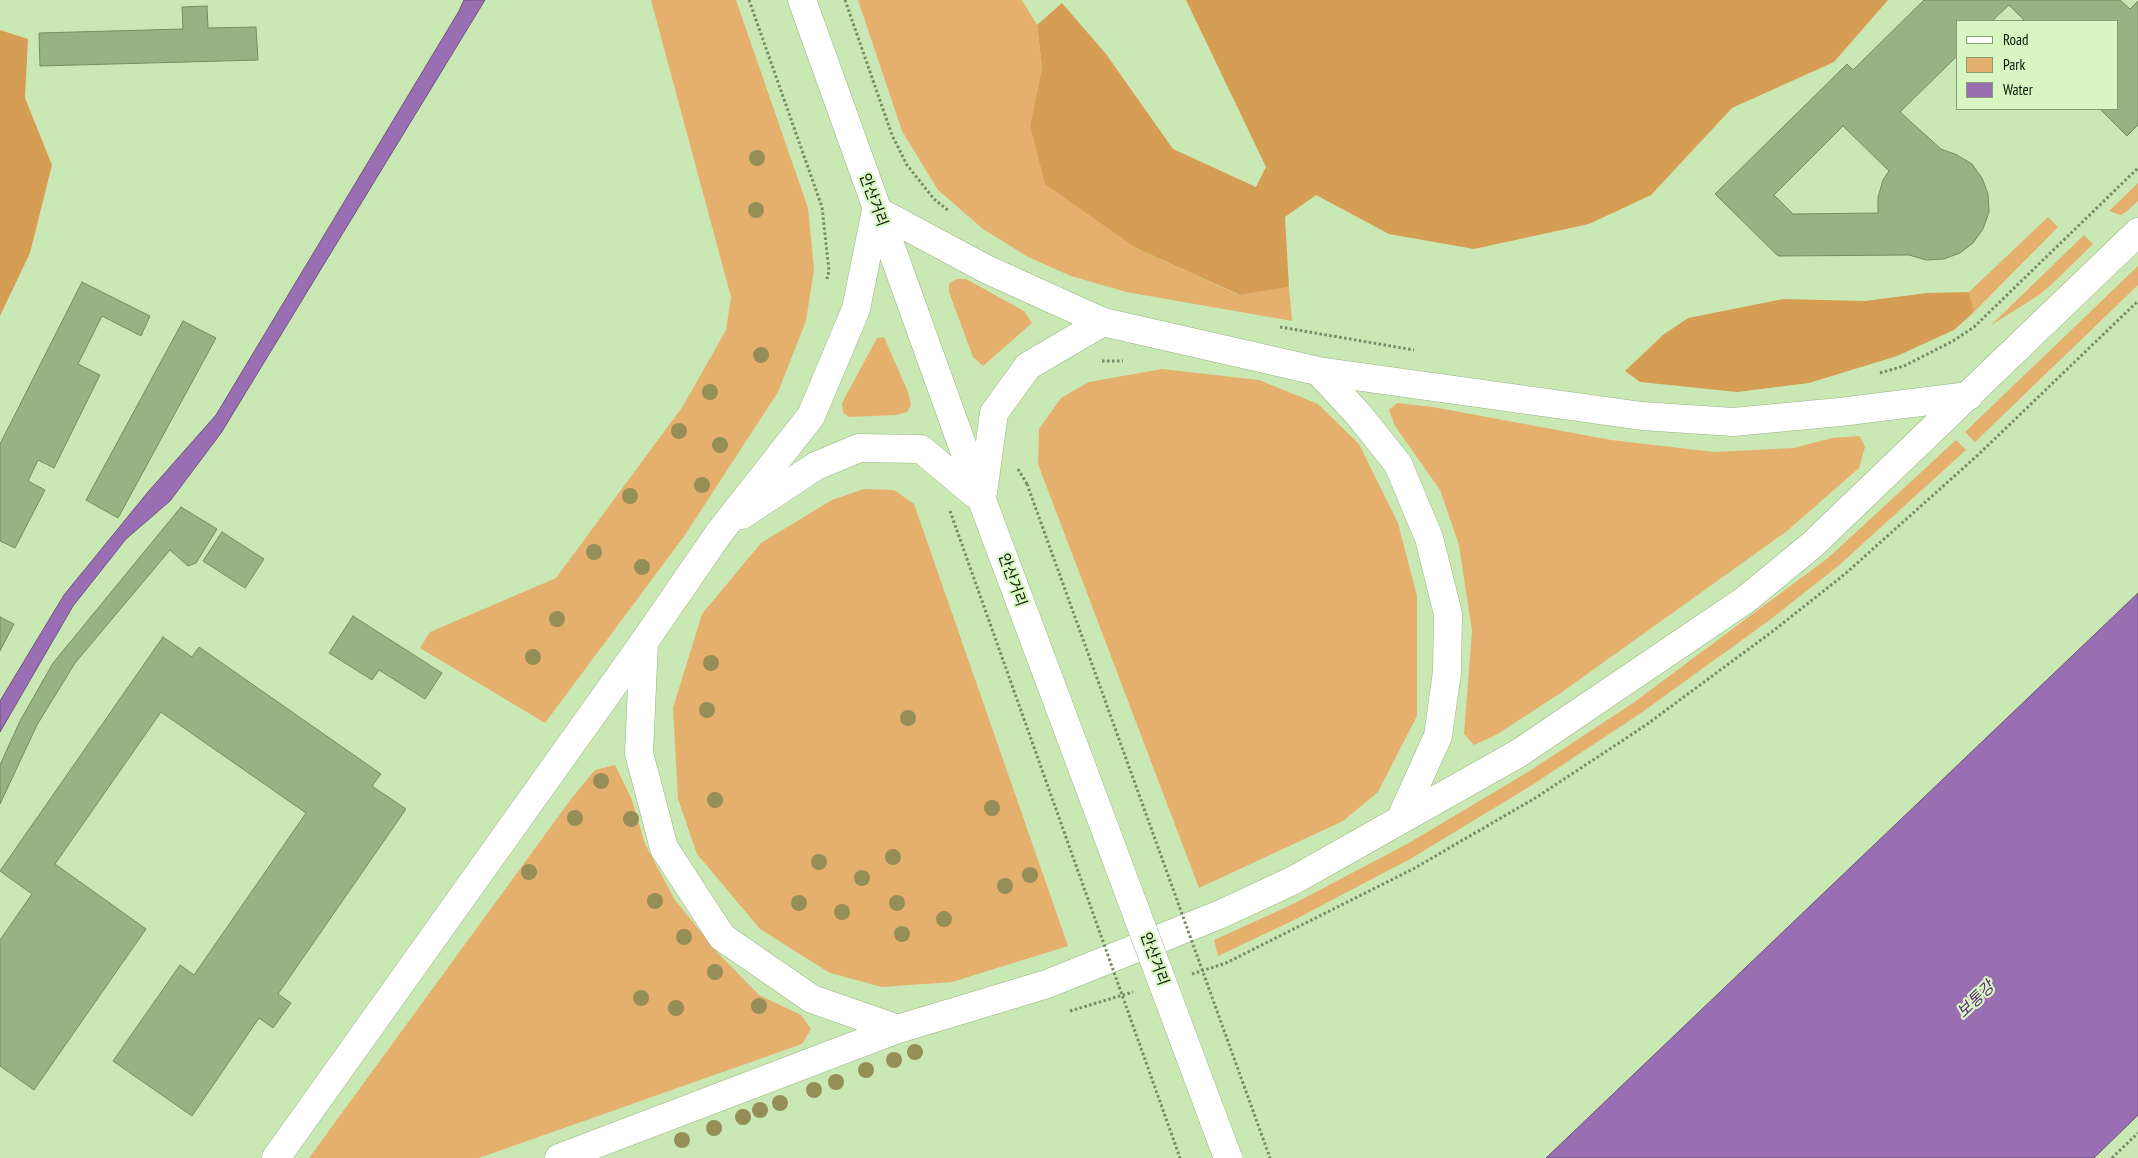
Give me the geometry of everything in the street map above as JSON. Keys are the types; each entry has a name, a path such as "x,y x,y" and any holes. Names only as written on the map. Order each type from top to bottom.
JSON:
{"street":[{"name":"안산거리","path":"802,0 876,210 982,500 1228,1158"},
{"path":"276,1158 644,642 724,526 811,416 856,308 876,210 986,268 1103,322 1318,371 1642,416 1733,422 1840,412 1969,396"},
{"path":"572,1155 898,1029 1048,984 1221,914 1294,880 1519,753 1745,600 1812,545 2138,232"},
{"path":"982,500 994,413 1028,366 1103,322"},
{"path":"1318,371 1359,415 1398,464 1429,538 1448,614 1447,672 1438,736 1401,818"},
{"path":"724,526 816,466 859,448 921,449 982,500"},
{"path":"644,642 639,752 664,848 716,929 722,937 812,1000 898,1029"}],"path":[{"path":"749,0 822,207 829,271 826,288"},
{"path":"845,0 892,135 908,165 934,199 956,216"},
{"path":"1878,374 1904,366 1953,341 1974,327 2138,168"},
{"path":"1274,326 1419,350"},
{"path":"1096,361 1131,361"},
{"path":"1018,468 1027,484 1270,1158"},
{"path":"944,506 950,511 1180,1158"},
{"path":"2112,1158 2138,1132"}],"green space":[{"path":"651,0 736,0 808,208 814,269 806,321 778,392 685,535 545,723 420,648 430,632 556,578 683,406 726,330 731,297"},
{"path":"858,0 1022,0 1037,25 1042,68 1030,125 1136,248 1239,295 1289,287 1292,321 1126,292 1071,276 1028,257 983,229 938,190 902,131"},
{"path":"2138,183 2138,201 2121,215 2109,211"},
{"path":"2048,217 2058,227 1974,312 1969,292"},
{"path":"2084,235 2093,244 2052,284 2039,295 1990,326"},
{"path":"2138,266 2138,285 1975,442 1965,432"},
{"path":"956,279 966,279 1024,311 1032,323 983,366 973,357 949,292 949,284"},
{"path":"884,337 908,392 911,405 907,412 896,415 849,417 843,413 842,403 877,338"},
{"path":"1162,369 1259,380 1318,404 1359,444 1398,523 1417,596 1417,716 1378,792 1343,821 1199,888 1038,464 1039,429 1061,398 1089,382"},
{"path":"1397,403 1433,407 1611,440 1714,452 1793,448 1832,438 1860,436 1865,447 1859,468 1787,531 1562,692 1496,735 1474,745 1464,734 1472,631 1459,545 1440,490 1395,426 1389,410"},
{"path":"1956,440 1966,450 1837,567 1767,622 1641,713 1532,785 1412,858 1294,920 1218,956 1214,940 1291,905 1407,844 1528,772 1633,703 1828,558"},
{"path":"864,489 894,490 914,504 1068,946 952,982 882,987 830,973 760,929 697,854 678,799 673,708 702,614 761,543 832,500"},
{"path":"615,765 632,800 645,844 675,900 718,953 759,995 801,1015 811,1029 802,1044 479,1158 309,1158 571,799 595,770"}],"shaded area":[{"path":"1186,0 1888,0 1834,62 1732,108 1651,195 1589,224 1474,249 1389,234 1316,195 1285,217 1289,287 1240,295 1136,248 1045,184 1030,125 1042,68 1037,25 1062,3 1106,54 1173,149 1256,187 1266,167"},
{"path":"0,30 28,39 25,98 52,165 30,253 0,316"},
{"path":"1969,292 1974,312 1954,330 1897,356 1809,383 1737,392 1640,382 1625,371 1663,335 1688,318 1783,299 1865,301 1927,293"}],"water":[{"path":"464,0 485,0 221,433 170,501 126,539 73,606 0,732 0,701 64,595 148,492 216,415"},
{"name":"보통강","path":"2138,593 2138,1115 2094,1158 1546,1158"}],"building":[{"path":"1924,0 2120,0 2130,9 2138,1 2138,125 2127,136 2101,110 2118,110 2118,20 2024,20 2009,5 1993,20 1956,20 1956,57 1900,112 1941,149 1957,155 1972,164 1982,178 1988,194 1989,212 1983,229 1973,243 1960,253 1944,259 1926,260 1909,255 1778,256 1715,194 1847,64 1853,70","holes":["1843,126 1889,171 1883,180 1878,197 1878,213 1793,214 1774,195"]},
{"path":"207,6 208,28 256,27 258,60 40,66 39,33 183,29 182,7"},
{"path":"82,282 150,316 141,336 102,316 78,364 100,375 54,468 38,460 28,481 45,490 15,548 0,541 0,444"},
{"path":"183,321 216,338 118,518 86,500"},
{"path":"181,507 217,529 196,563 188,566 170,550 75,663 37,725 0,804 0,765 20,721 53,663"},
{"path":"222,532 264,559 245,588 203,561"},
{"path":"353,616 442,673 425,699 379,670 372,680 329,653"},
{"path":"0,617 14,624 0,651"},
{"path":"163,637 192,657 199,647 381,774 372,786 406,809 278,994 291,1003 273,1028 259,1018 192,1116 113,1061 180,965 194,975 306,813 161,712 55,864 146,929 34,1090 0,1066 0,940 32,894 0,871"}]}
